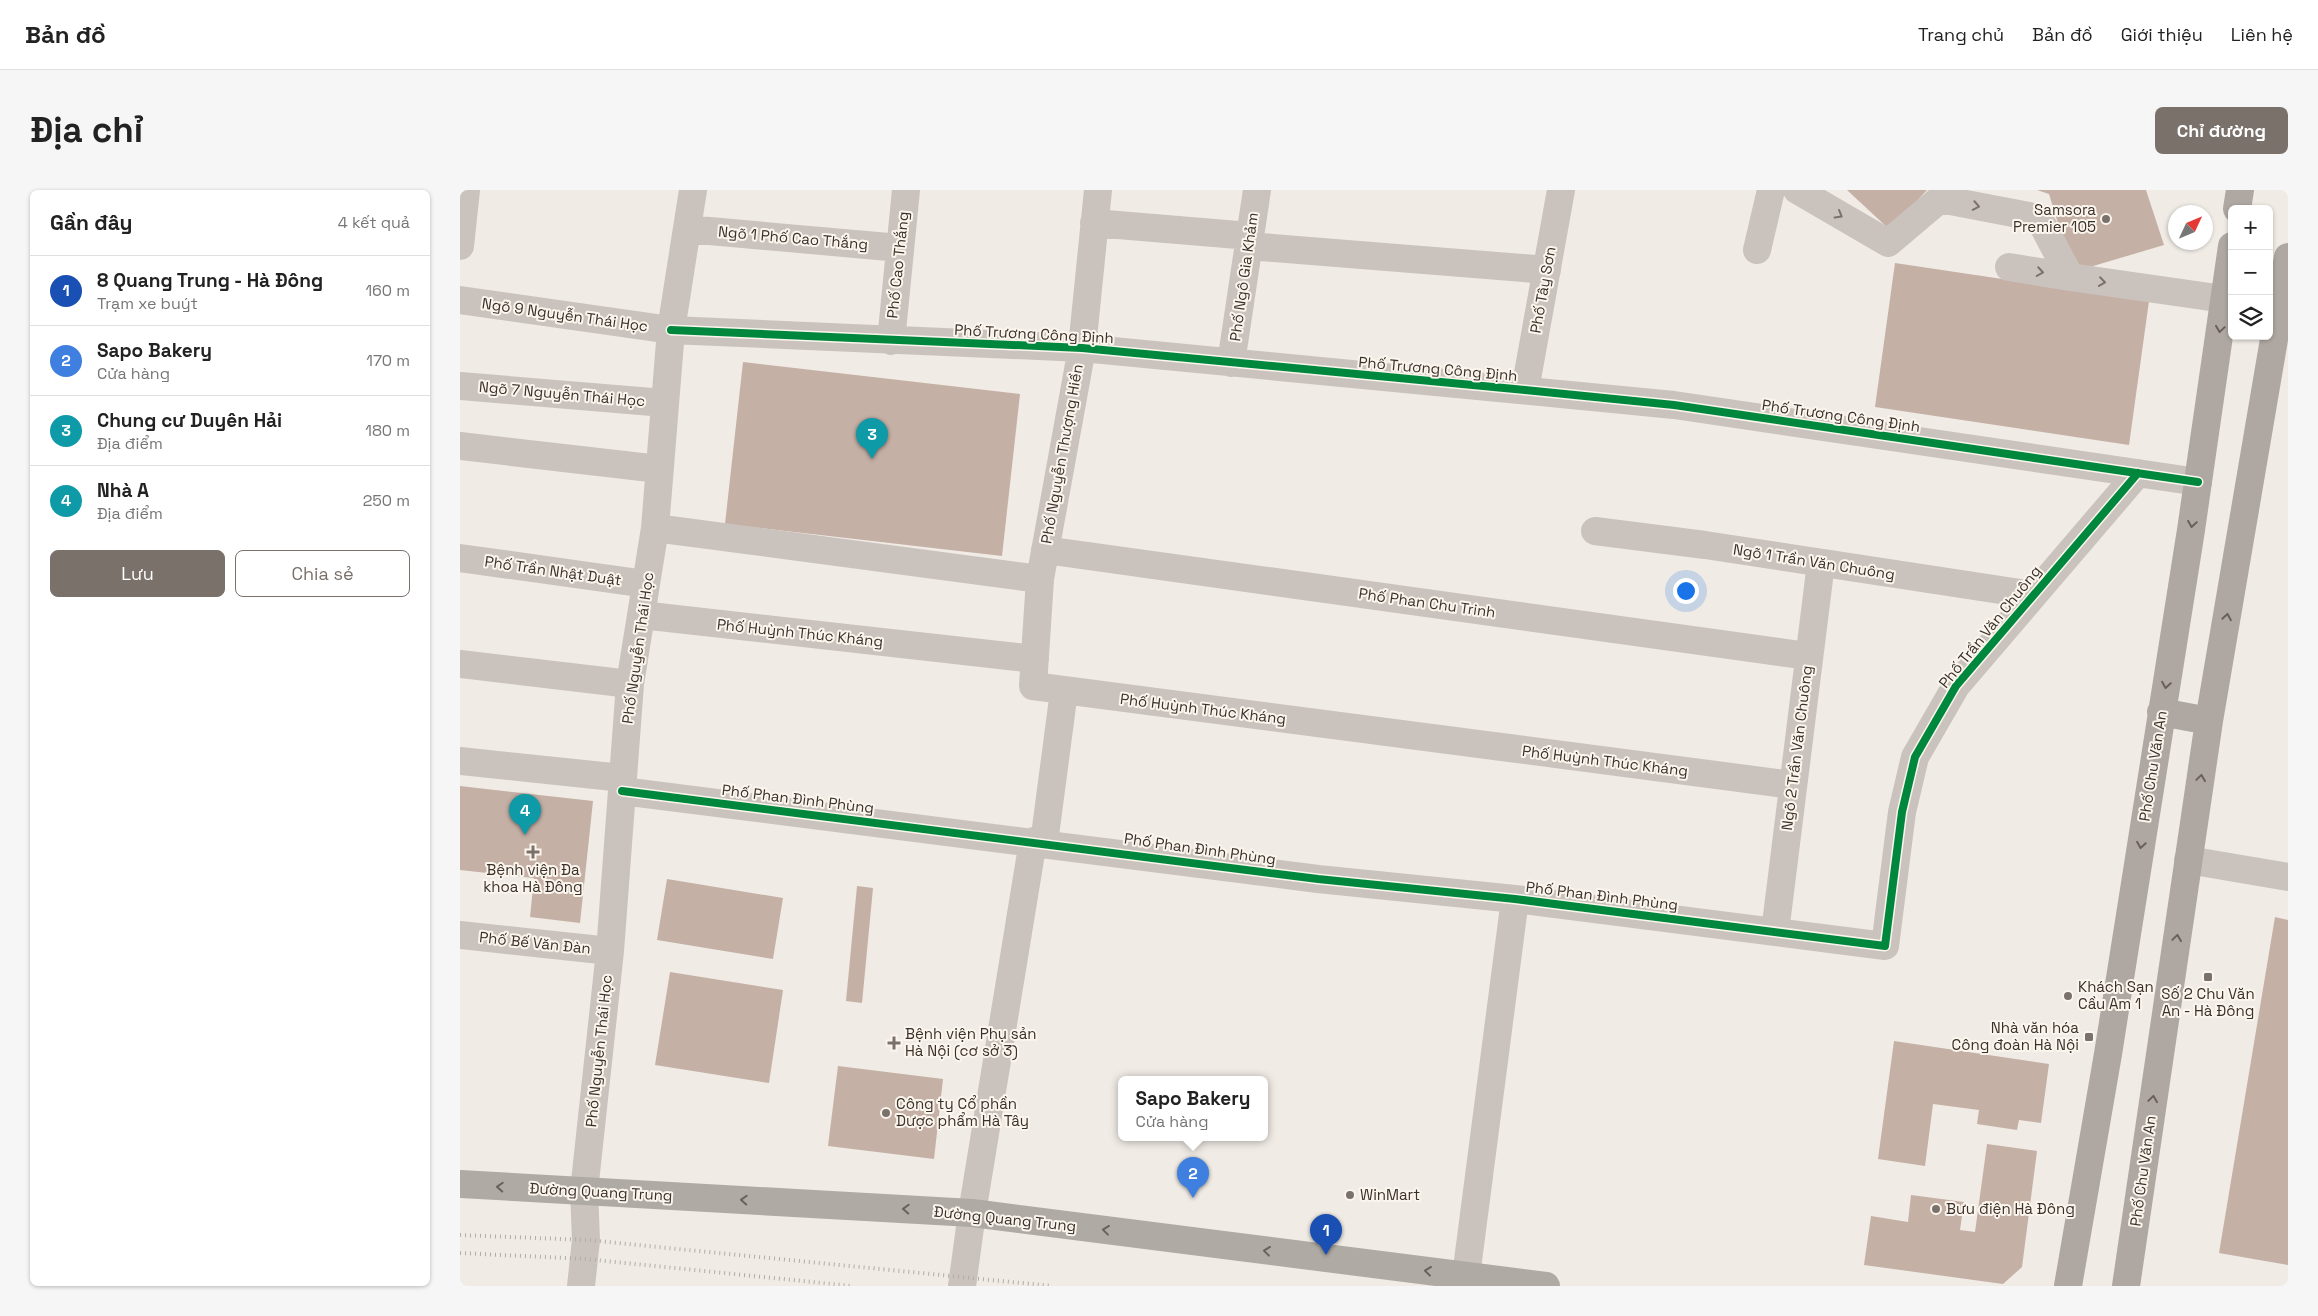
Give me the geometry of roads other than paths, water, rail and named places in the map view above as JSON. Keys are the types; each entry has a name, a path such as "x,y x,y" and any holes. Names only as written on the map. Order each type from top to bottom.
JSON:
{"highway":[{"name":"Đường Quang Trung","path":"460,1184 972,1213 1546,1286"}],"main road":[{"path":"2238,205 2240,190"},
{"name":"Phố Chu Văn An","path":"2068,1286 2108,1054 2198,482 2231,250"},
{"name":"Phố Chu Văn An","path":"2126,1286 2209,721 2288,257"},
{"path":"2161,712 2209,721"}],"street":[{"name":"Phố Nguyễn Thái Học","path":"581,1286 586,1240 584,1191 610,951 630,684 655,528 671,330 692,190"},
{"name":"Phố Cao Thắng","path":"891,341 906,190"},
{"name":"Phố Nguyễn Thượng Hiền","path":"1035,659 1040,579 1082,348 1098,190"},
{"name":"Phố Ngô Gia Khảm","path":"1231,363 1257,190"},
{"name":"Phố Tây Sơn","path":"1525,390 1561,190"},
{"path":"1757,250 1771,190"},
{"path":"1797,190 1888,243 1940,199 2039,218 2070,277"},
{"path":"460,246 463,202"},
{"path":"1094,223 1249,241 1547,270"},
{"name":"Ngõ 1 Phố Cao Thắng","path":"687,229 900,248"},
{"path":"2010,267 2224,299"},
{"name":"Ngõ 9 Nguyễn Thái Học","path":"460,300 671,330"},
{"name":"Phố Trương Công Định","path":"671,330 1082,348 1525,390 1674,405 2198,482"},
{"name":"Ngõ 7 Nguyễn Thái Học","path":"460,386 664,403"},
{"path":"460,446 659,469"},
{"name":"Phố Trần Văn Chuông","path":"1775,932 1885,946 1902,812 1914,757 1956,686 2138,473"},
{"path":"655,528 1040,579"},
{"name":"Ngõ 1 Trần Văn Chuông","path":"1596,531 2033,595"},
{"name":"Phố Phan Chu Trinh","path":"1045,550 1808,656"},
{"name":"Phố Trần Nhật Duật","path":"460,558 646,584"},
{"name":"Ngõ 2 Trần Văn Chuông","path":"1775,932 1820,563"},
{"name":"Phố Huỳnh Thúc Kháng","path":"641,615 1035,659 1033,686 1793,785"},
{"path":"460,664 630,684"},
{"path":"962,1286 972,1213 1039,842 1064,691"},
{"name":"Phố Phan Đình Phùng","path":"460,761 1318,879 1515,899 1775,932"},
{"path":"2188,860 2288,877"},
{"path":"1466,1276 1515,899"},
{"name":"Phố Bế Văn Đàn","path":"460,935 610,951"}],"railway":[{"path":"460,1235 587,1240 1052,1286"},
{"path":"460,1253 586,1259 852,1286"}],"place":[{"name":"Samsora Premier 105","path":"2106,219"},
{"name":"Chung cư Duyên Hải","path":"872,459"},
{"name":"Nhà A","path":"525,835"},
{"name":"Bệnh viện Đa khoa Hà Đông","path":"533,852"},
{"name":"Số 2 Chu Văn An - Hà Đông","path":"2208,977"},
{"name":"Khách Sạn Cầu Am 1","path":"2068,996"},
{"name":"Nhà văn hóa Công đoàn Hà Nội","path":"2089,1037"},
{"name":"Bệnh viện Phụ sản Hà Nội (cơ sở 3)","path":"894,1043"},
{"name":"Công ty Cổ phần Dược phẩm Hà Tây","path":"886,1113"},
{"name":"WinMart","path":"1350,1195"},
{"name":"Sapo Bakery","path":"1193,1198"},
{"name":"Bưu điện Hà Đông","path":"1936,1209"},
{"name":"8 Quang Trung - Hà Đông","path":"1326,1255"}]}
